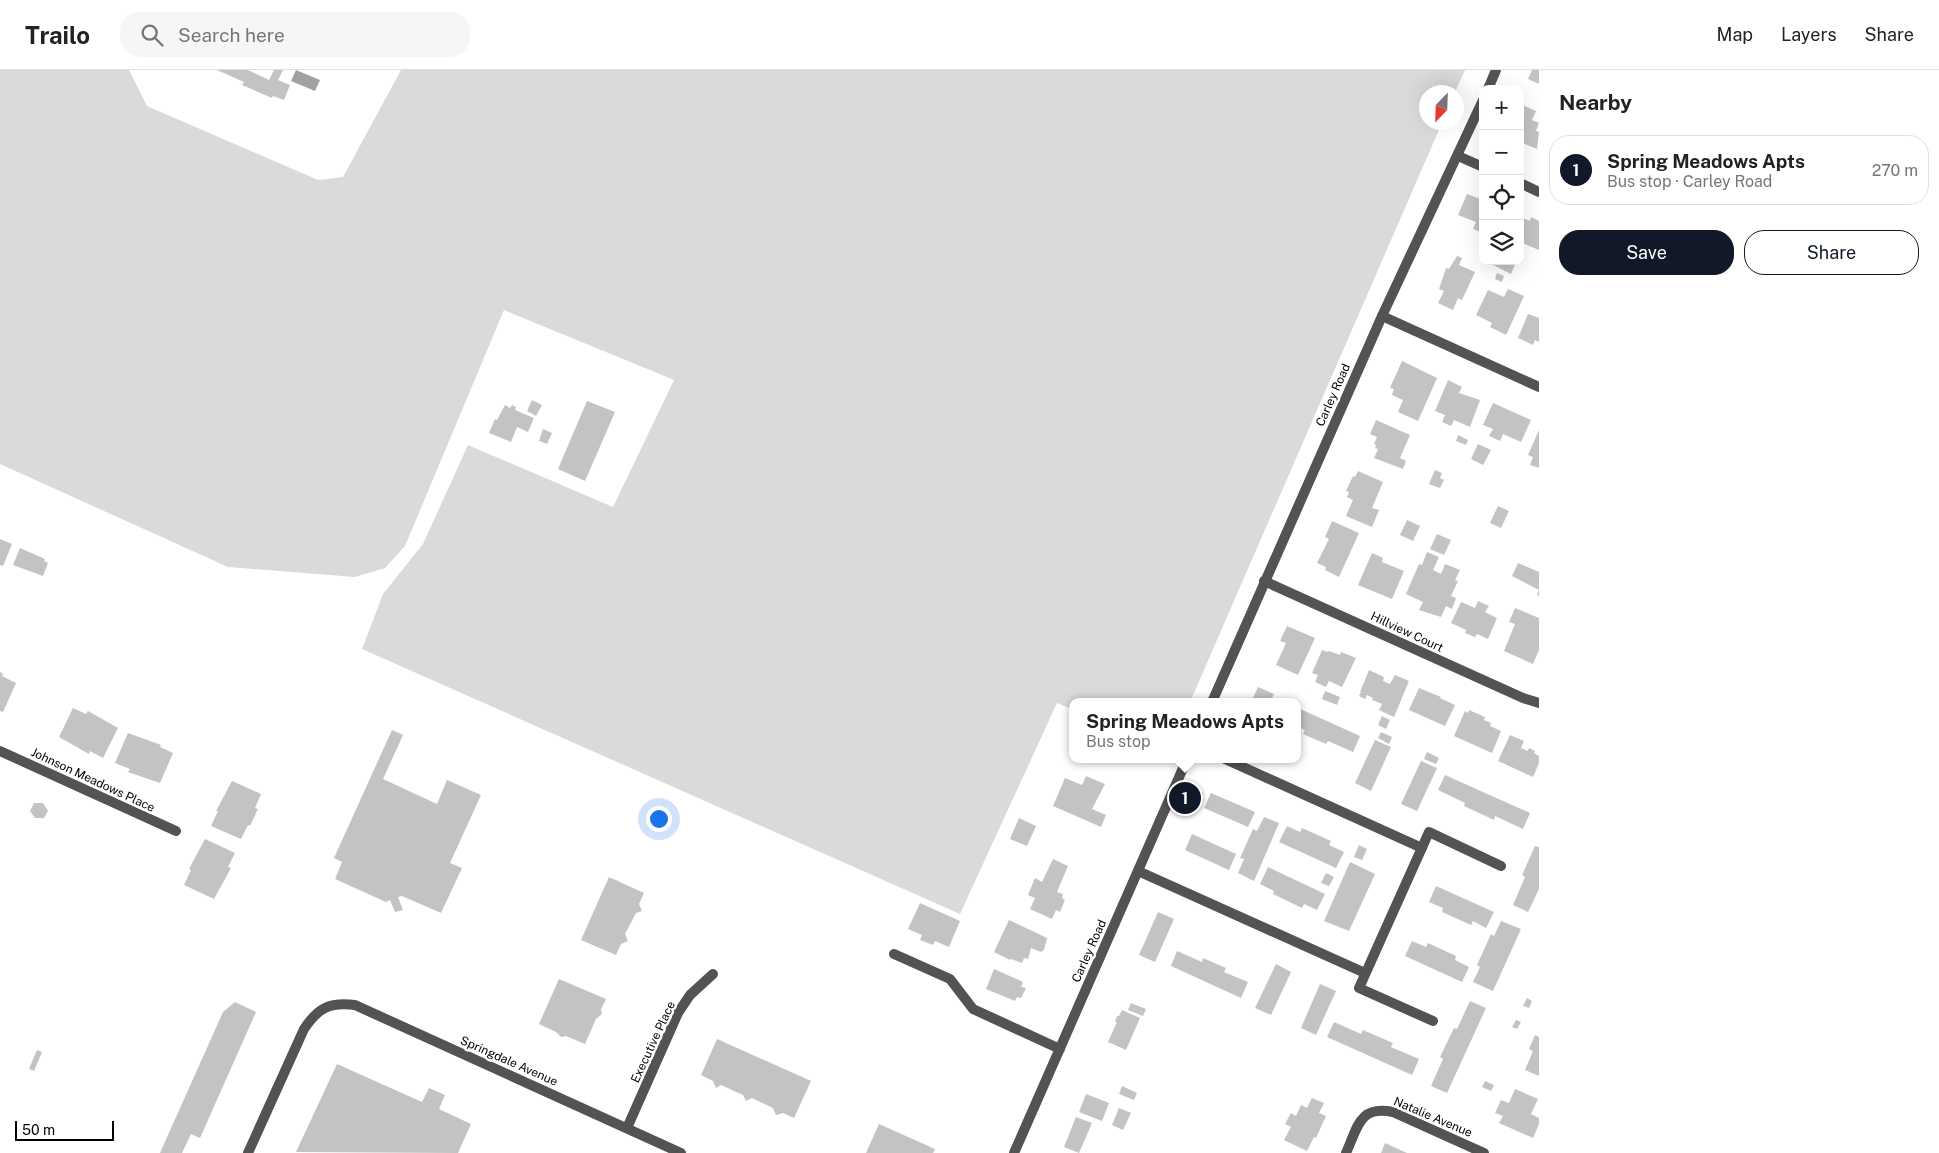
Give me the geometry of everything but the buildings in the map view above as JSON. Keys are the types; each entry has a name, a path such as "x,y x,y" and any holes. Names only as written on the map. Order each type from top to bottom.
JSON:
{"street":[{"path":"1490,85 1496,70"},
{"name":"Carley Road","path":"1214,698 1382,316 1479,109"},
{"path":"1458,156 1479,165"},
{"path":"1524,185 1539,192"},
{"path":"1382,316 1539,387"},
{"name":"Hillview Court","path":"1264,581 1523,698 1539,703"},
{"name":"Johnson Meadows Place","path":"0,751 176,832"},
{"name":"Carley Road","path":"1014,1153 1185,763"},
{"path":"1234,763 1422,848"},
{"path":"1433,1021 1358,988 1428,832 1501,866"},
{"path":"1138,871 1365,973"},
{"path":"894,954 950,979 973,1009 1060,1049"},
{"name":"Executive Place","path":"627,1128 678,1013 690,995 713,974"},
{"name":"Springdale Avenue","path":"248,1153 304,1029 313,1016 325,1008 339,1003 355,1005 681,1153"},
{"name":"Natalie Avenue","path":"1346,1153 1363,1117 1370,1111 1380,1109 1393,1112 1484,1153"}],"shaded area":[{"path":"0,70 129,70 147,106 318,180 343,177 401,70 1465,70 1458,85 1419,85 1419,130 1439,130 1192,698 1069,698 1069,708 1057,703 960,914 362,649 383,594 423,544 468,445 613,507 674,380 504,310 405,546 385,568 355,577 228,567 0,464"},
{"path":"296,70 320,80 315,91 291,81"}],"place":[{"name":"Spring Meadows Apts","path":"1185,798"}]}
